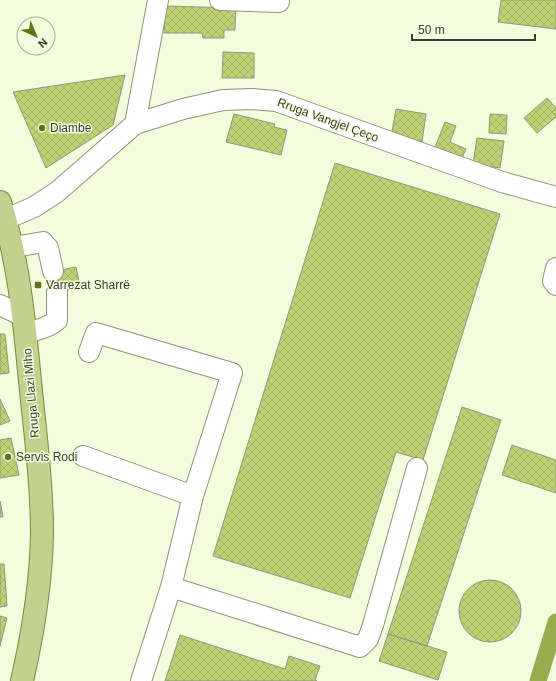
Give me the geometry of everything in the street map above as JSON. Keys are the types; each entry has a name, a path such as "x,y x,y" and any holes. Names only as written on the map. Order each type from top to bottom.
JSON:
{"main road":[{"name":"Rruga Llazi Miho","path":"3,211 14,247 24,324 41,496 42,535 36,609 22,681"}],"street":[{"path":"135,124 158,0"},
{"path":"220,0 279,2"},
{"name":"Rruga Vangjel Çeço","path":"3,211 34,207 57,192 135,124 183,109 223,100 252,99 276,101 502,182 556,197"},
{"path":"14,247 43,242 48,248 52,271"},
{"path":"556,268 553,282 556,285"},
{"path":"0,305 24,324 51,324 57,320 56,292"},
{"path":"89,352 96,333 232,373 193,496 171,587 141,681"},
{"path":"83,456 193,496"},
{"path":"171,587 360,647 368,639 373,625 417,468"}],"building":[{"path":"501,0 556,0 556,29 498,22"},
{"path":"165,6 236,8 235,30 224,30 224,38 203,38 202,33 164,33"},
{"path":"223,52 254,53 254,78 222,78"},
{"path":"125,75 113,125 46,168 13,92"},
{"path":"547,98 556,108 556,117 537,133 524,118"},
{"path":"396,109 426,114 422,142 391,137"},
{"path":"234,114 275,124 274,127 287,130 281,155 226,142"},
{"path":"490,114 507,115 506,134 489,133"},
{"path":"445,122 456,126 450,142 466,149 462,158 435,147"},
{"path":"477,138 504,141 500,168 473,164"},
{"path":"335,163 500,214 423,460 396,452 350,598 213,556"},
{"path":"76,267 80,287 49,293 45,273"},
{"path":"0,334 5,334 9,373 0,374"},
{"path":"0,399 10,421 0,425"},
{"path":"462,407 501,420 427,646 388,634"},
{"name":"Servis Rodi","path":"11,438 19,475 0,478 0,440"},
{"path":"512,445 556,460 556,493 502,475"},
{"path":"0,501 3,517 0,517"},
{"path":"0,564 4,564 7,606 0,607"},
{"path":"490,580 507,585 512,589 516,594 521,611 516,628 512,633 507,637 490,642 473,637 468,633 464,628 459,611 464,594 468,589 473,585"},
{"path":"0,616 7,618 0,646"},
{"path":"388,634 447,652 438,680 379,661"},
{"path":"180,635 285,669 289,656 320,666 315,680 317,681 165,681"}],"waterway":[{"path":"538,681 556,622"}],"place":[{"name":"Diambe","path":"42,128"},
{"name":"Varrezat Sharrë","path":"38,285"},
{"name":"Servis Rodi","path":"8,457"}]}
